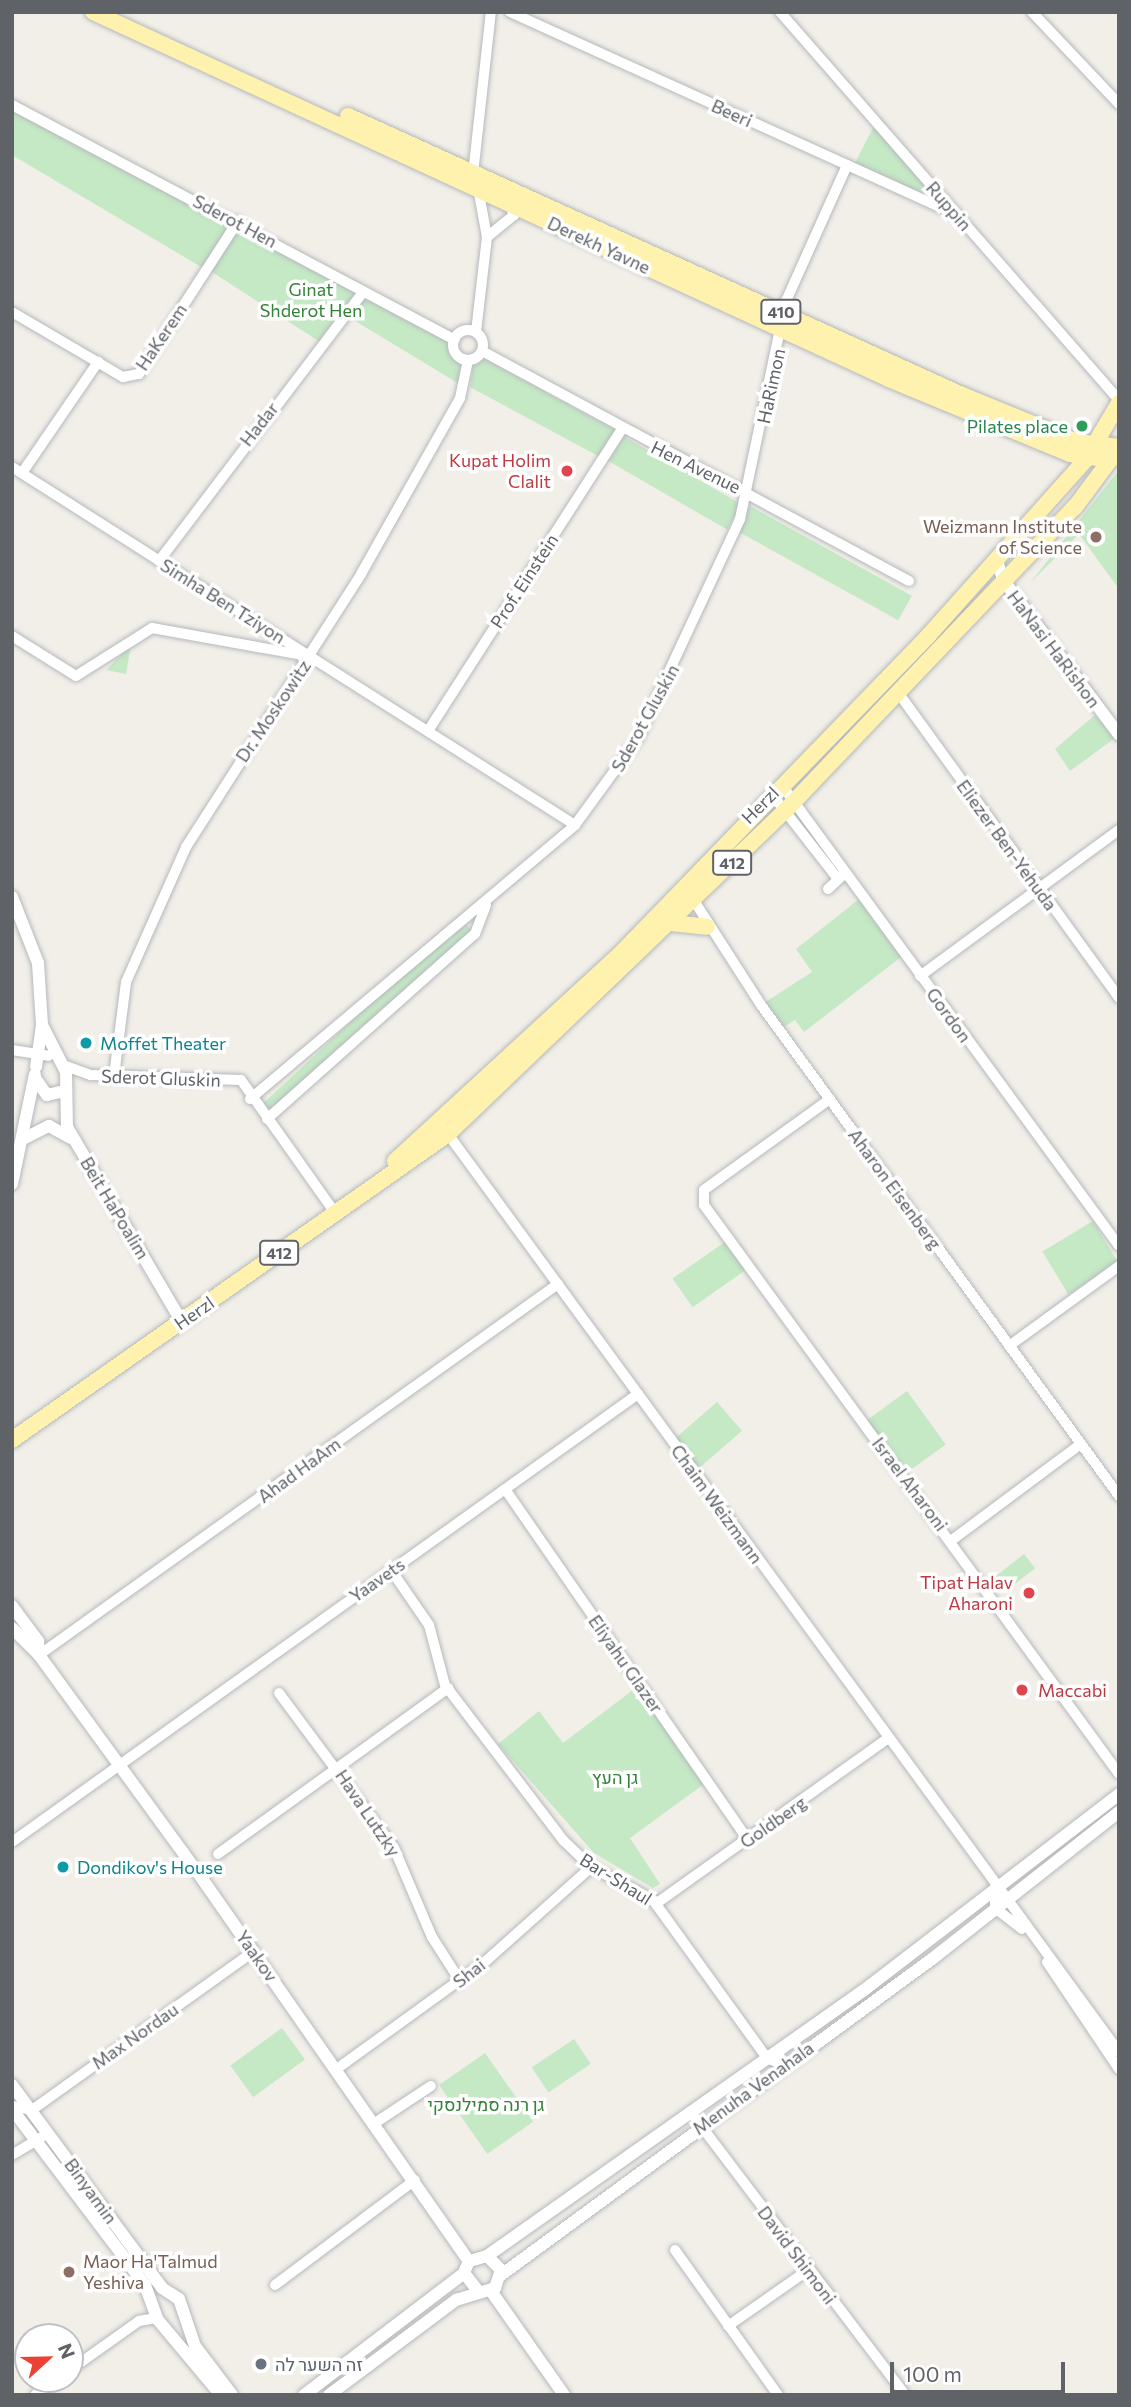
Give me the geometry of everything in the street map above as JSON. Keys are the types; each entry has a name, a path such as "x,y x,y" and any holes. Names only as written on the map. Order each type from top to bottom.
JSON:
{"main road":[{"name":"Derekh Yavne","path":"93,12 508,204 1090,453"},
{"name":"Derekh Yavne","path":"120,12 471,169 784,322 1045,444 1090,453 1117,454"},
{"name":"Herzl","path":"443,1128 622,952 691,874 996,559 1090,453 1119,401"},
{"path":"1045,444 1070,478"},
{"name":"Herzl","path":"12,1440 335,1213 443,1128 671,923 790,806 1004,581 1117,454"},
{"path":"671,923 707,927"}],"street":[{"path":"475,332 455,340 455,352 468,360 482,351 475,332 487,237 478,189 471,169 491,12"},
{"name":"Beeri","path":"510,12 955,213"},
{"name":"Ruppin","path":"780,12 1119,401"},
{"path":"1032,12 1119,104"},
{"name":"Sderot Hen","path":"12,105 238,221 363,292 455,340"},
{"name":"HaRimon","path":"749,493 784,322 847,165"},
{"path":"487,237 514,215 508,204"},
{"name":"HaKerem","path":"12,312 123,377 139,374 238,221"},
{"name":"Hadar","path":"159,561 363,292"},
{"name":"Hen Avenue","path":"482,351 621,430 749,493 909,582"},
{"name":"Dr. Moskowitz","path":"114,1076 126,982 186,847 310,656 460,398 468,360"},
{"path":"17,470 98,362"},
{"name":"Prof. Einstein","path":"428,731 621,430"},
{"name":"Simha Ben Tziyon","path":"17,470 575,825"},
{"name":"Sderot Gluskin","path":"12,1051 91,1075 241,1080 250,1099 461,918 486,905 575,825 657,703 749,493"},
{"name":"HaNasi HaRishon","path":"996,559 1004,581 1119,735"},
{"path":"12,636 76,676 152,628 310,656"},
{"name":"Eliezer Ben-Yehuda","path":"897,691 1119,998"},
{"path":"776,788 790,806"},
{"name":"Gordon","path":"790,806 920,976 1119,1246"},
{"path":"920,976 1119,830"},
{"name":"Aharon Eisenberg","path":"691,874 692,902 707,927 1119,1496"},
{"path":"828,889 842,876"},
{"path":"12,897 34,944 47,1095 65,1089"},
{"name":"Sderot Gluskin","path":"267,1119 475,934 486,905"},
{"path":"12,1184 46,1063 42,1025"},
{"name":"Beit HaPoalim","path":"46,1063 65,1089 63,1115 74,1141 182,1321"},
{"name":"Sderot Gluskin","path":"65,1089 91,1075"},
{"path":"250,1099 335,1213"},
{"name":"Israel Aharoni","path":"830,1099 701,1195 1119,1774"},
{"path":"25,1138 49,1126 74,1141"},
{"name":"Chaim Weizmann","path":"443,1128 995,1887 1000,1904 1038,1947"},
{"path":"1009,1346 1119,1266"},
{"name":"Ahad HaAm","path":"39,1655 558,1284"},
{"name":"Yaavets","path":"12,1842 638,1394"},
{"path":"952,1540 1081,1444"},
{"name":"Eliyahu Glazer","path":"505,1489 748,1840"},
{"path":"218,1854 448,1688 429,1625 391,1570"},
{"name":"Yaakov","path":"12,1606 38,1641 39,1655"},
{"name":"Yaakov","path":"12,1628 39,1655 116,1766 254,1951 415,2180 467,2267 564,2395"},
{"name":"Bar-Shaul","path":"448,1688 591,1867 657,1903 767,2058"},
{"name":"Hava Lutzky","path":"279,1693 338,1768 394,1848 429,1930 460,1981"},
{"name":"Goldberg","path":"657,1903 887,1739"},
{"name":"Menuha Venahala","path":"467,2267 487,2256 692,2114 1119,1794"},
{"name":"Menuha Venahala","path":"501,2275 1000,1904 1119,1812"},
{"name":"Shai","path":"338,2068 460,1981 591,1867"},
{"path":"1038,1947 1119,2052"},
{"path":"1038,1947 1119,2069"},
{"name":"Max Nordau","path":"32,2110 254,1951"},
{"path":"767,2058 785,2065"},
{"name":"Binyamin","path":"12,2085 183,2311"},
{"path":"375,2123 431,2086"},
{"path":"12,2108 32,2110"},
{"name":"Binyamin","path":"12,2108 145,2285 158,2317 220,2395"},
{"name":"David Shimoni","path":"692,2114 905,2395"},
{"path":"12,2155 48,2133"},
{"path":"275,2285 415,2180"},
{"path":"675,2250 778,2395"},
{"path":"330,2395 456,2300 485,2292 501,2275 487,2256"},
{"path":"304,2395 467,2267"},
{"path":"728,2326 808,2270"},
{"path":"158,2317 158,2299 172,2295"},
{"path":"84,2360 139,2321 183,2311 195,2346 232,2395"}],"green space":[{"path":"12,106 234,221 203,268 12,155"},
{"path":"875,124 944,205 854,165"},
{"name":"Ginat Shderot Hen","path":"238,224 359,294 320,342 209,270"},
{"path":"362,296 449,338 451,351 465,364 461,385 347,316"},
{"path":"485,359 617,431 600,457 470,387 473,366"},
{"path":"623,436 742,504 727,530 608,461"},
{"path":"1119,470 1119,589 1079,534 1030,583"},
{"path":"750,506 912,596 898,620 736,530"},
{"path":"131,645 126,674 106,670"},
{"path":"1095,715 1115,738 1070,771 1055,749"},
{"path":"863,896 905,954 804,1032 795,1020 779,1030 761,1005 812,972 796,949"},
{"path":"461,919 474,933 272,1121 259,1107"},
{"path":"1093,1221 1119,1264 1068,1294 1042,1251"},
{"path":"729,1239 749,1268 693,1307 672,1279"},
{"path":"907,1391 946,1444 905,1474 866,1421"},
{"path":"717,1402 742,1431 697,1469 672,1441"},
{"path":"1024,1554 1035,1568 1004,1593 992,1579"},
{"name":"גן העץ","path":"637,1687 704,1784 630,1838 660,1884 653,1888 594,1853 498,1744 539,1711 563,1743"},
{"path":"282,2028 305,2060 253,2097 230,2066"},
{"path":"574,2039 591,2064 548,2092 532,2068"},
{"name":"גן רנה סמילנסקי","path":"485,2053 533,2122 487,2154 439,2085"}],"place":[{"name":"Pilates place","path":"1082,426"},
{"name":"Kupat Holim Clalit","path":"567,471"},
{"name":"Weizmann Institute of Science","path":"1096,537"},
{"name":"Moffet Theater","path":"86,1043"},
{"name":"Tipat Halav Aharoni","path":"1029,1593"},
{"name":"Maccabi","path":"1022,1690"},
{"name":"Dondikov's House","path":"63,1867"},
{"name":"Maor Ha'Talmud Yeshiva","path":"69,2272"},
{"name":"זה השער לה","path":"261,2364"}]}
